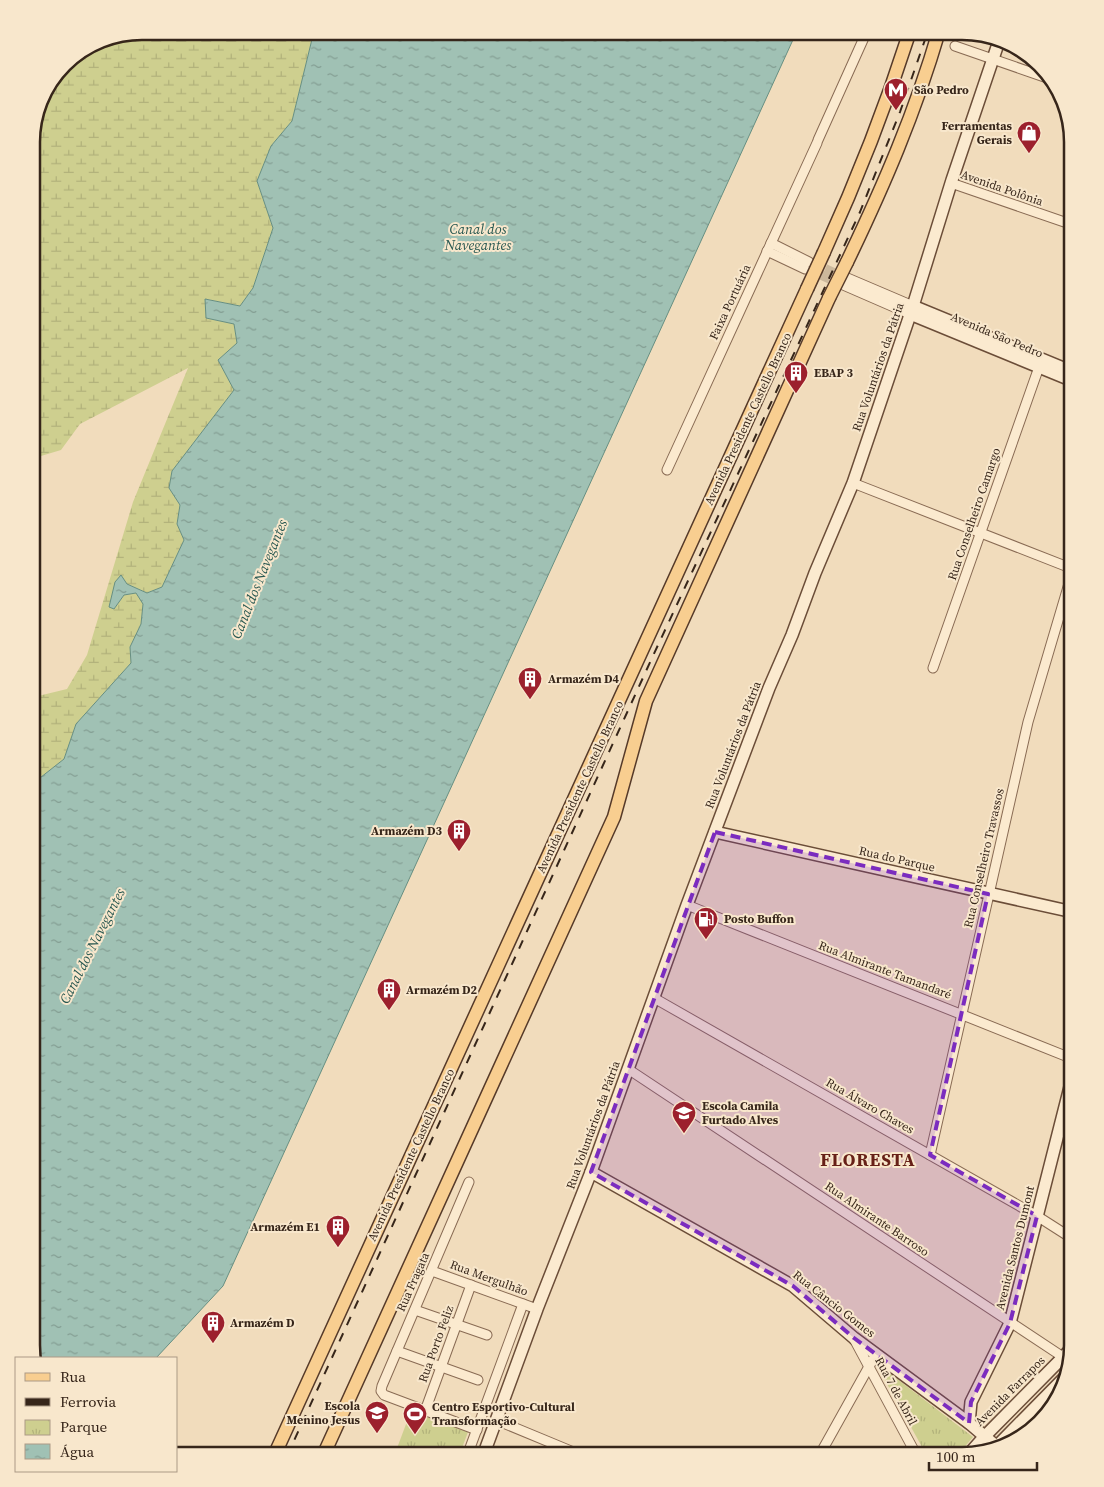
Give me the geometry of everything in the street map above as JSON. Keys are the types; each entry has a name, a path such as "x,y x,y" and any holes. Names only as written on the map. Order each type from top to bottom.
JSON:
{"main road":[{"name":"Avenida Presidente Castello Branco","path":"278,1447 845,206 907,40"},
{"name":"Avenida Presidente Castello Branco","path":"328,1447 614,817 646,701 829,298 882,189 906,130 936,40"},
{"name":"Rua Voluntários da Pátria","path":"486,1447 590,1172 768,688 792,635 815,573 853,483 997,46"},
{"name":"Avenida São Pedro","path":"911,310 1064,377"},
{"name":"Avenida São Pedro","path":"911,310 1064,369"},
{"name":"Rua do Parque","path":"715,832 1064,910"},
{"name":"Avenida Santos Dumont","path":"969,1423 971,1402 1010,1323 1064,1110"},
{"name":"Rua Câncio Gomes","path":"590,1172 793,1286 854,1338 993,1442"},
{"name":"Avenida Farrapos","path":"976,1446 1063,1357"},
{"path":"1005,1437 1054,1388"}],"street":[{"name":"Faixa Portuária","path":"666,470 863,40"},
{"path":"955,46 1038,74"},
{"name":"Avenida Polônia","path":"951,183 1064,222"},
{"path":"769,247 807,265"},
{"path":"843,281 911,310"},
{"name":"Rua Conselheiro Camargo","path":"933,668 1039,367"},
{"path":"853,483 1064,566"},
{"name":"Rua Conselheiro Travassos","path":"930,1155 1028,722 1064,600"},
{"name":"Rua Almirante Tamandaré","path":"687,905 1064,1055"},
{"name":"Rua Álvaro Chaves","path":"654,998 1037,1216 1064,1233"},
{"name":"Rua Almirante Barroso","path":"628,1069 1063,1357"},
{"name":"Rua Fragata","path":"425,1411 384,1395 381,1391 469,1182"},
{"name":"Rua Mergulhão","path":"432,1271 537,1309"},
{"name":"Rua Porto Feliz","path":"425,1411 471,1285"},
{"path":"470,1447 523,1304"},
{"path":"415,1310 487,1336"},
{"name":"Rua 7 de Abril","path":"854,1338 912,1447"},
{"path":"397,1351 478,1380"},
{"path":"824,1447 876,1354"},
{"path":"425,1411 477,1430"},
{"path":"496,1420 561,1447"}],"highlighted area":[{"path":"715,832 988,894 930,1155 1037,1216 1010,1323 971,1402 969,1423 854,1338 793,1286 591,1172"}],"green space":[{"path":"142,40 312,40 292,121 271,146 257,181 273,228 253,288 240,306 206,299 206,318 234,324 237,343 218,360 234,390 172,471 169,488 180,505 177,524 184,540 162,587 147,593 127,584 114,609 124,595 136,593 143,603 141,624 130,647 131,663 76,724 64,759 40,778 40,696 67,689 87,655 133,502 188,368 80,424 61,450 40,456 40,136 45,109 57,86 75,65 91,54 116,43"},
{"path":"875,1362 973,1437 965,1447 922,1447"},
{"path":"411,1411 468,1432 462,1447 397,1447"}],"water":[{"name":"Canal dos Navegantes","path":"312,40 793,40 223,1286 157,1357 41,1357 40,778 64,759 76,724 131,663 130,647 141,624 143,604 136,593 124,595 114,609 109,607 115,582 121,575 127,584 147,593 162,587 184,540 177,524 180,505 169,488 172,471 234,390 218,360 237,343 234,324 206,318 205,299 240,306 253,288 273,228 257,181 271,146 292,121"}],"tunnel":[{"path":"813,263 844,277"},
{"path":"809,270 841,284"}],"railway":[{"path":"291,1447 652,658 860,212 900,112 925,40"}],"place":[{"name":"São Pedro","path":"896,111"},
{"name":"Ferramentas Gerais","path":"1029,154"},
{"name":"EBAP 3","path":"796,394"},
{"name":"Armazém D4","path":"530,700"},
{"name":"Armazém D3","path":"459,852"},
{"name":"Posto Buffon","path":"706,940"},
{"name":"Armazém D2","path":"389,1011"},
{"name":"Escola Camila Furtado Alves","path":"684,1134"},
{"name":"Armazém E1","path":"338,1248"},
{"name":"Armazém D","path":"213,1344"},
{"name":"Escola Menino Jesus","path":"377,1434"},
{"name":"Centro Esportivo-Cultural Transformação","path":"415,1435"}],"district":[{"name":"FLORESTA","path":"868,1160"}]}
